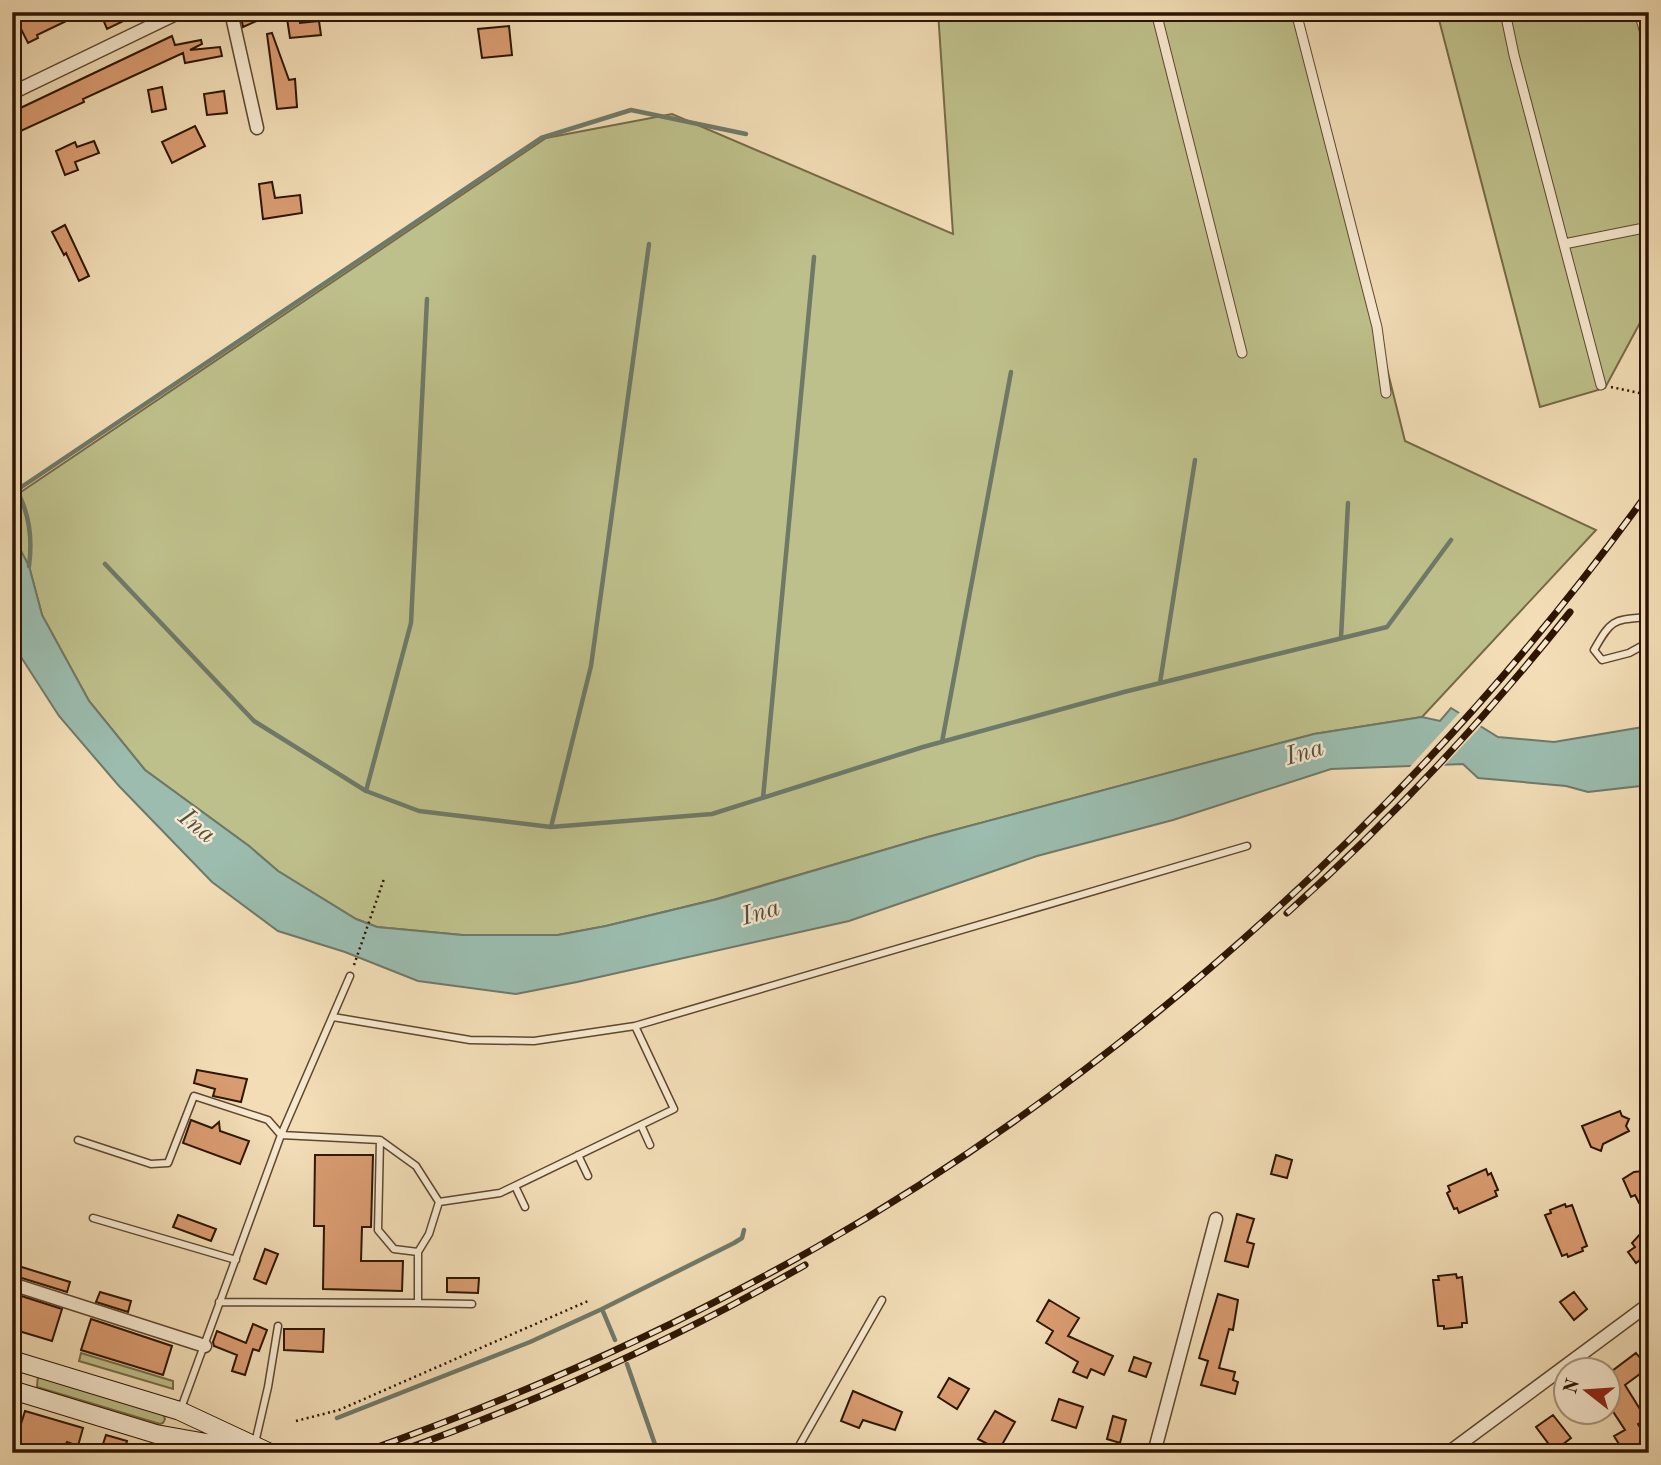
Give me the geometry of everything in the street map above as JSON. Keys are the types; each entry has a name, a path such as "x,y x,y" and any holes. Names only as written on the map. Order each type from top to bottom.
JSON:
{"main road":[{"path":"12,1360 180,1411 262,1450"},
{"path":"12,1390 156,1434 262,1450"},
{"path":"156,1434 170,1430 180,1411"}],"street":[{"path":"12,93 180,12"},
{"path":"231,12 257,128"},
{"path":"1156,12 1242,353"},
{"path":"1296,12 1377,327 1386,393"},
{"path":"1505,12 1601,384"},
{"path":"1639,12 1649,47"},
{"path":"1564,244 1649,227"},
{"path":"1154,1453 1216,1219"},
{"path":"12,1284 205,1346"},
{"path":"1448,1453 1649,1304"}],"lane":[{"path":"1649,617 1618,620 1607,627 1594,650 1602,660 1629,653 1649,642"},
{"path":"333,1017 470,1040 534,1041 635,1026 1247,846"},
{"path":"180,1411 281,1135 350,976"},
{"path":"439,1202 500,1194 674,1109 635,1026"},
{"path":"78,1140 151,1164 168,1163 194,1096 268,1120 281,1135 380,1140 416,1166 439,1202 429,1234 418,1252 418,1303"},
{"path":"641,1125 650,1145"},
{"path":"380,1140 378,1230 394,1250 418,1252"},
{"path":"578,1156 588,1176"},
{"path":"515,1186 525,1207"},
{"path":"93,1218 236,1260"},
{"path":"795,1453 883,1300"},
{"path":"219,1302 472,1304"},
{"path":"262,1450 268,1387 278,1326"}],"path":[{"path":"1601,384 1649,395"},
{"path":"350,976 384,879"},
{"path":"296,1421 339,1410 588,1301"}],"green space":[{"path":"938,12 1298,12 1405,441 1596,530 1422,717 1314,734 928,837 713,900 558,935 462,935 377,927 356,919 278,871 249,846 145,770 89,701 42,615 29,566 12,534 12,498 546,138 672,114 953,234"},
{"path":"1437,12 1649,12 1649,306 1605,388 1540,407"},
{"path":"81,1353 173,1381 173,1389 79,1361"},
{"path":"38,1375 163,1413 165,1419 160,1424 37,1387"}],"water":[{"name":"Ina","path":"12,534 29,566 42,615 89,701 145,770 249,846 278,871 356,919 377,927 462,935 558,935 606,926 718,899 928,837 1314,734 1422,717 1440,721 1451,708 1498,737 1554,742 1649,726 1649,785 1588,792 1566,786 1478,778 1463,764 1331,769 1173,820 1037,856 849,921 516,994 418,981 345,952 278,931 212,882 119,786 59,716 12,643"}],"pier":[{"path":"1460,712 1483,724 1442,768 1408,769"}],"building":[{"path":"38,12 85,12 37,35 38,38 28,43 17,21"},
{"path":"100,12 142,12 107,29"},
{"path":"240,12 277,12 243,27"},
{"path":"286,12 298,12 300,23 319,21 321,35 290,38"},
{"path":"509,26 512,55 482,58 478,29"},
{"path":"272,33 289,80 295,79 297,107 277,109 267,34"},
{"path":"172,36 175,45 201,40 202,44 190,50 220,47 222,56 185,63 183,53 12,135 12,112"},
{"path":"162,87 166,109 152,112 148,90"},
{"path":"224,91 227,113 207,115 204,94"},
{"path":"195,126 205,146 172,163 162,142"},
{"path":"94,141 99,153 75,162 78,170 65,175 56,151 75,142 77,147"},
{"path":"272,182 275,198 300,195 302,213 263,219 259,184"},
{"path":"65,225 89,276 79,281 66,253 64,255 52,232"},
{"path":"197,1070 247,1079 241,1102 213,1096 215,1089 194,1083"},
{"path":"1620,1111 1622,1116 1629,1119 1626,1126 1629,1131 1603,1144 1601,1151 1591,1147 1582,1126"},
{"path":"191,1120 212,1128 219,1122 220,1131 249,1141 240,1164 183,1143"},
{"path":"315,1155 373,1155 371,1227 362,1227 361,1261 403,1261 402,1291 323,1289 324,1226 314,1226"},
{"path":"1276,1155 1292,1160 1287,1178 1271,1174"},
{"path":"1486,1169 1488,1175 1491,1173 1498,1190 1495,1191 1497,1196 1459,1213 1457,1208 1454,1209 1447,1193 1450,1191 1448,1186"},
{"path":"1643,1171 1645,1176 1649,1174 1649,1198 1639,1203 1635,1195 1631,1197 1623,1179 1634,1172"},
{"path":"1565,1204 1566,1207 1572,1205 1587,1246 1582,1248 1583,1251 1568,1257 1567,1254 1562,1256 1545,1215"},
{"path":"1237,1214 1254,1219 1247,1242 1254,1244 1248,1267 1225,1261"},
{"path":"178,1215 216,1229 211,1241 173,1227"},
{"path":"1641,1233 1649,1234 1649,1253 1636,1263 1628,1252 1635,1247 1632,1243"},
{"path":"265,1249 278,1254 266,1284 254,1279"},
{"path":"12,1264 70,1282 67,1292 12,1275"},
{"path":"1456,1274 1457,1278 1462,1277 1467,1323 1462,1323 1462,1327 1444,1329 1444,1326 1438,1326 1433,1280 1439,1280 1438,1276"},
{"path":"447,1278 479,1278 478,1293 447,1292"},
{"path":"100,1292 131,1301 128,1312 96,1302"},
{"path":"1574,1292 1587,1309 1574,1320 1560,1302"},
{"path":"12,1293 62,1309 52,1341 12,1329"},
{"path":"1218,1294 1238,1300 1233,1330 1229,1329 1219,1368 1235,1372 1233,1380 1238,1382 1235,1394 1201,1385 1208,1361 1199,1358"},
{"path":"1049,1300 1079,1318 1068,1336 1113,1356 1104,1375 1091,1369 1087,1378 1073,1372 1078,1362 1046,1343 1053,1331 1037,1321"},
{"path":"91,1319 172,1346 163,1375 81,1350"},
{"path":"253,1324 267,1330 259,1351 253,1349 245,1375 232,1371 237,1355 214,1346 213,1342 217,1331 246,1343"},
{"path":"284,1329 324,1329 323,1352 284,1350"},
{"path":"1636,1353 1648,1368 1625,1385 1646,1419 1638,1424 1647,1439 1624,1452 1614,1436 1625,1430 1622,1425 1622,1364"},
{"path":"1134,1357 1151,1363 1146,1377 1129,1371"},
{"path":"949,1378 969,1389 957,1409 938,1397"},
{"path":"853,1391 902,1412 895,1430 863,1420 859,1428 841,1421"},
{"path":"1059,1399 1083,1407 1076,1428 1052,1420"},
{"path":"25,1411 83,1428 78,1446 67,1442 61,1453 12,1453"},
{"path":"995,1411 1015,1422 999,1450 978,1439"},
{"path":"1113,1416 1126,1420 1120,1443 1107,1439"},
{"path":"1552,1416 1552,1426 1562,1426 1571,1438 1554,1451 1536,1427"},
{"path":"106,1435 127,1441 124,1453 100,1453"}],"waterway":[{"path":"17,490 541,138 631,110 746,134"},
{"path":"551,827 591,666 649,244"},
{"path":"763,798 814,257"},
{"path":"366,791 411,623 427,299"},
{"path":"942,742 1011,372"},
{"path":"1160,683 1195,460"},
{"path":"12,483 26,512 30,544 29,566"},
{"path":"1341,638 1348,503"},
{"path":"105,564 254,721 366,791 419,811 551,827 712,814 923,747 1124,692 1387,627 1451,540"},
{"path":"337,1418 530,1342 602,1309 734,1243 742,1238 744,1230"},
{"path":"602,1309 615,1340"},
{"path":"627,1364 658,1453"}],"railway":[{"path":"361,1453 478,1409 594,1360 762,1277 817,1247 936,1174 1052,1094 1164,1006 1272,913 1375,814 1473,710 1564,602 1649,491"},
{"path":"1287,913 1362,843 1435,768 1570,612"},
{"path":"395,1453 501,1413 604,1368 706,1319 805,1265"}]}
